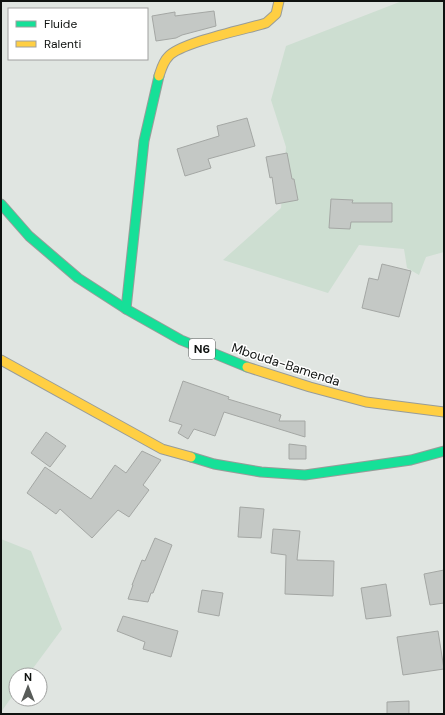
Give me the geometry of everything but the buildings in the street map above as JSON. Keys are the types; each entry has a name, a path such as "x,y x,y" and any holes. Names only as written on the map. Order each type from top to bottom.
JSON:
{"main road":[{"path":"126,310 144,141 162,66 168,56 186,46 266,23 273,19 278,11 279,1"},
{"name":"Mbouda-Bamenda","path":"1,204 29,236 78,278 126,310 181,340 242,366 310,387 366,402 444,412"},
{"path":"1,360 162,448 214,464 261,472 305,475 411,460 444,451"}],"green space":[{"path":"402,1 444,1 444,252 426,257 419,275 407,268 404,249 359,245 328,293 223,260 281,208 286,147 271,100 286,46"},
{"path":"1,539 31,551 62,629 34,667 8,667 8,702 1,712"}],"traffic: fast":[{"path":"126,309 144,141 159,76"},
{"path":"1,204 29,236 78,278 126,309 181,340 247,367"},
{"path":"191,457 214,464 261,472 305,475 411,460 444,451"}],"traffic: slow":[{"path":"159,76 165,61 175,52 199,42 266,23 276,14 279,1"},
{"path":"1,360 162,449 191,457"},
{"path":"247,367 310,387 366,402 444,412"}]}
